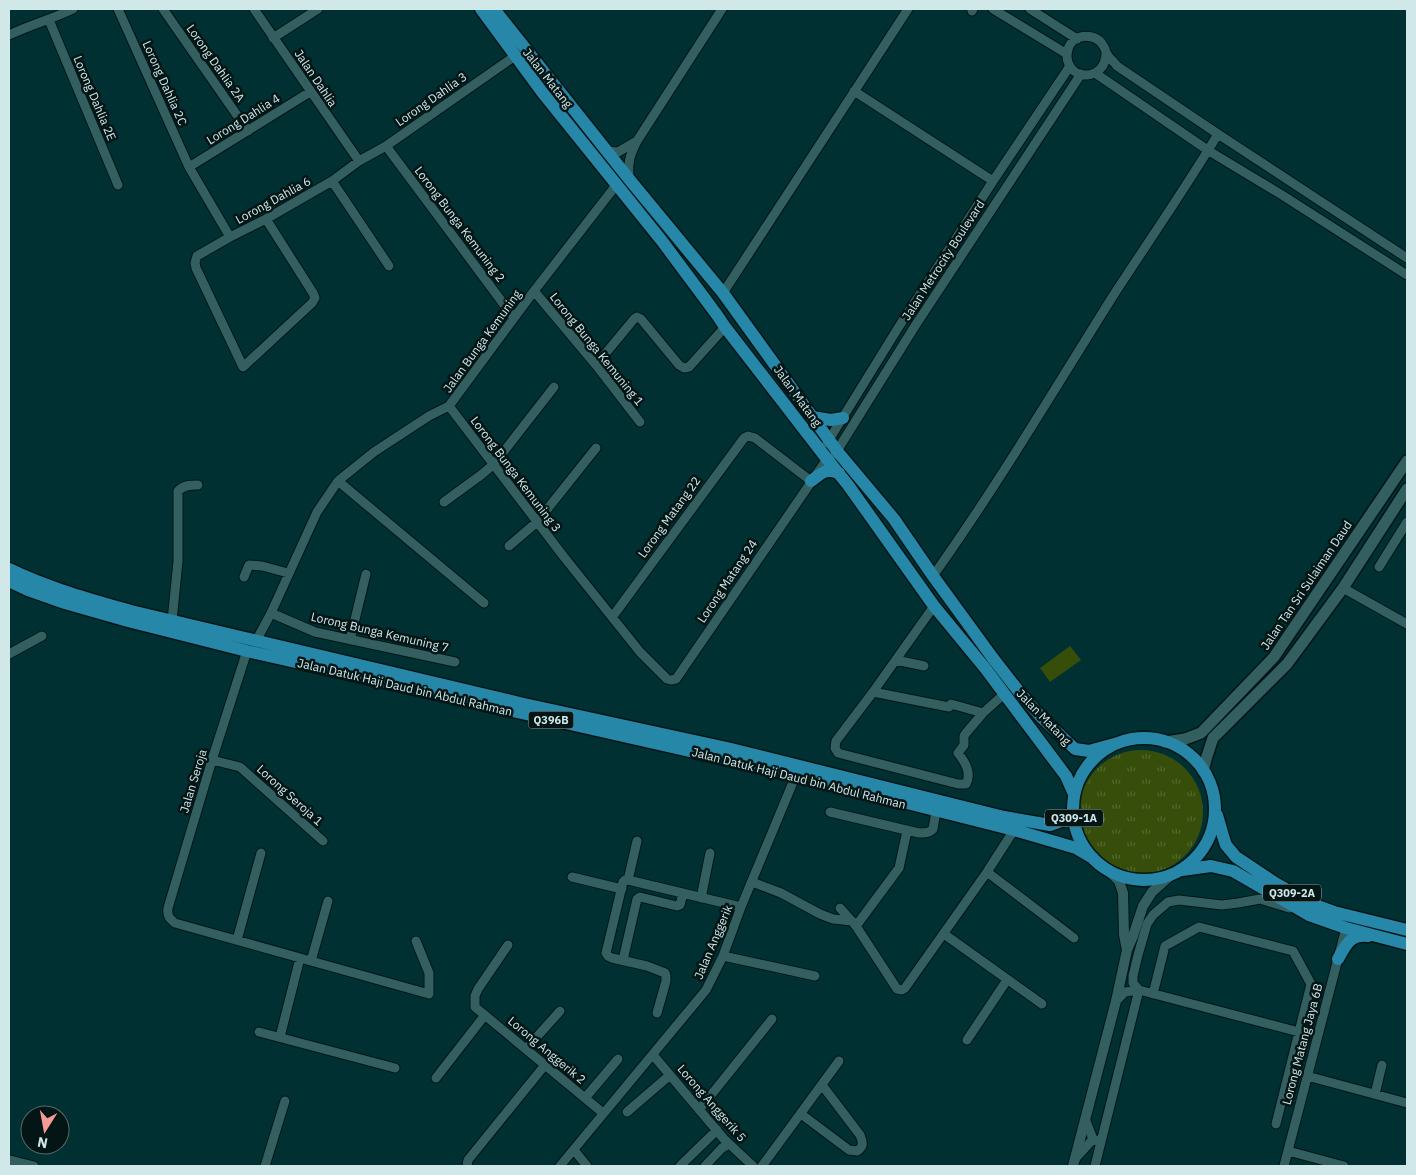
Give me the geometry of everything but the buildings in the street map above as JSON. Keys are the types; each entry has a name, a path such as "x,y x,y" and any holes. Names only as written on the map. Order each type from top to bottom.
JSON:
{"main road":[{"name":"Jalan Matang","path":"481,9 558,114 662,241 725,327 828,456 934,606 985,668 1066,776 1074,794"},
{"name":"Jalan Matang","path":"494,9 606,151 724,293 829,440 828,456 894,519 992,658 1020,693 1042,718 1075,748 1089,751 1118,743"},
{"path":"812,417 831,420 843,418"},
{"name":"Jalan Tan Sri Sulaiman Daud","path":"1165,742 1185,739 1201,733 1274,657 1407,460"},
{"path":"811,481 825,471 831,470 839,473"},
{"path":"1204,771 1213,738 1287,664 1344,588 1407,489"},
{"name":"Jalan Datuk Haji Daud bin Abdul Rahman","path":"9,570 68,594 172,621 524,704 727,748 1013,819 1050,825 1061,821 1073,812"},
{"name":"Jalan Datuk Haji Daud bin Abdul Rahman","path":"9,581 28,590 66,603 128,621 247,651 796,775 1014,830 1076,848 1093,858"},
{"name":"Q309-1A","path":"1141,738 1165,742 1187,753 1204,771 1210,785 1215,807 1214,821 1207,841 1194,858 1175,872 1156,878 1139,879 1122,876 1107,869 1093,858 1080,840 1073,812 1074,794 1079,780 1087,766 1098,755 1118,743 1141,738"},
{"name":"Q309-2A","path":"1215,807 1226,845 1236,857 1275,884 1312,904 1334,912 1407,930"},
{"path":"1175,872 1211,866 1232,870 1314,917 1346,928 1407,944"},
{"path":"1275,884 1291,898 1341,920 1346,928"},
{"path":"1338,959 1349,941 1355,937 1361,935 1385,938"}],"street":[{"path":"9,35 73,9"},
{"name":"Lorong Dahlia 2C","path":"118,9 190,167 230,237"},
{"name":"Lorong Dahlia 2A","path":"163,9 248,131"},
{"name":"Jalan Dahlia","path":"254,9 359,162"},
{"path":"274,38 318,9"},
{"path":"629,179 628,163 637,141 722,9"},
{"path":"724,293 908,9"},
{"path":"993,9 1067,54"},
{"path":"1030,9 1077,39"},
{"name":"Lorong Dahlia 2E","path":"49,20 118,185"},
{"path":"1083,36 1089,36 1101,42 1106,54 1104,65 1100,70 1090,75 1075,71 1067,60 1067,54 1068,48 1072,43 1083,36"},
{"path":"1106,54 1117,66 1407,258"},
{"name":"Lorong Dahlia 3","path":"359,162 386,146 516,56"},
{"name":"Jalan Metrocity Boulevard","path":"829,440 882,353 1070,66"},
{"path":"1095,73 1209,150 1407,276"},
{"name":"Jalan Metrocity Boulevard","path":"828,456 1081,74"},
{"path":"854,91 993,181"},
{"name":"Lorong Dahlia 4","path":"190,167 310,92"},
{"path":"933,576 1033,425 1113,296 1218,134"},
{"path":"606,151 618,152 637,141"},
{"name":"Lorong Bunga Kemuning 2","path":"386,146 514,318"},
{"name":"Lorong Dahlia 6","path":"266,219 315,298 312,303 243,367 196,268 197,256 332,181 359,162"},
{"path":"332,181 389,266"},
{"name":"Jalan Bunga Kemuning","path":"256,641 271,613 317,512 338,481 374,452 428,416 449,406 616,184"},
{"name":"Lorong Bunga Kemuning 1","path":"534,291 596,365 640,422"},
{"path":"596,365 634,319 638,317 642,319 684,368 689,367 725,327"},
{"path":"882,353 893,360"},
{"path":"444,502 494,464 554,387"},
{"name":"Lorong Bunga Kemuning 3","path":"449,406 564,557 640,652"},
{"name":"Lorong Matang 22","path":"612,616 744,438 748,436 755,438 811,481"},
{"path":"509,546 537,522 596,448"},
{"name":"Lorong Matang 24","path":"640,652 666,679 676,679 828,456"},
{"path":"338,481 484,603"},
{"path":"172,621 178,561 178,491 188,485 198,485"},
{"path":"1379,567 1407,522"},
{"path":"244,577 249,565 267,567 288,573"},
{"path":"350,640 366,574"},
{"path":"1344,588 1407,624"},
{"path":"934,606 836,742 835,748 838,753 958,784 966,784 969,779 969,773 958,753 964,745 964,736 983,713 1004,694"},
{"name":"Lorong Bunga Kemuning 7","path":"271,613 315,632 455,662"},
{"path":"9,654 42,636"},
{"name":"Jalan Seroja","path":"237,940 175,923 169,919 167,914 212,760 247,651"},
{"path":"896,660 924,666"},
{"path":"873,692 949,707 951,704 983,713"},
{"name":"Lorong Seroja 1","path":"212,760 240,767 323,841"},
{"name":"Jalan Anggerik","path":"560,1166 706,990 723,956 741,907 796,775"},
{"path":"830,812 919,833 931,832 934,826 936,811"},
{"path":"854,924 899,868 907,830"},
{"path":"840,908 854,924 897,988 902,990 906,988 944,934 1014,830"},
{"path":"628,880 637,841"},
{"path":"261,853 237,940 429,994 428,973 416,941"},
{"path":"701,898 710,853"},
{"path":"1107,869 1119,881 1123,893 1124,935 1127,950"},
{"path":"987,872 1074,938"},
{"path":"1074,1163 1116,1001 1127,950 1143,906 1152,892 1175,872"},
{"path":"572,877 622,889"},
{"path":"657,1013 666,981 665,973 612,958 606,953 623,882 628,880 741,907"},
{"path":"752,882 781,893 820,914 854,924"},
{"path":"623,960 637,899 640,898 677,906 680,905 683,893"},
{"path":"1139,990 1133,983 1133,976 1144,932 1153,914 1168,902 1179,900 1222,904 1260,899 1314,917 1334,929 1338,936 1338,959"},
{"path":"311,961 328,901"},
{"path":"1153,994 1165,946 1199,927 1293,952 1311,984 1276,1124"},
{"name":"Lorong Matang Jaya 6B","path":"1284,1166 1346,928"},
{"path":"944,934 1042,1004"},
{"name":"Lorong Anggerik 2","path":"508,945 478,989 475,996 475,1007 603,1113"},
{"path":"723,956 815,976"},
{"path":"280,1037 300,958"},
{"path":"967,1040 1007,980"},
{"path":"1116,1001 1125,992 1139,990 1299,1032"},
{"path":"1095,1166 1097,1141 1139,990"},
{"path":"526,1049 560,1010"},
{"path":"436,1078 485,1015"},
{"path":"699,1110 772,1019"},
{"path":"259,1032 395,1068"},
{"name":"Lorong Anggerik 5","path":"653,1055 728,1144 753,1166"},
{"path":"585,1098 618,1059"},
{"path":"762,1166 839,1061"},
{"path":"467,1166 468,1160 545,1064"},
{"path":"1375,1094 1382,1064"},
{"path":"627,1112 670,1075"},
{"path":"1307,1076 1407,1103"},
{"path":"801,1114 849,1150 858,1151 862,1148 863,1142 860,1135 822,1085"},
{"path":"266,1166 285,1101"},
{"path":"1281,1103 1298,1108"},
{"path":"1085,1119 1097,1141"},
{"path":"680,1166 717,1130"},
{"path":"1074,1163 1097,1141"},
{"path":"705,1166 728,1144"},
{"path":"574,1150 587,1166"},
{"path":"1288,1151 1344,1166"},
{"path":"9,1161 34,1166"}],"green space":[{"path":"1070,646 1081,660 1050,682 1040,668"},
{"path":"1141,750 1165,755 1185,768 1198,788 1203,812 1198,836 1185,856 1165,869 1141,874 1117,869 1097,856 1084,836 1079,812 1084,788 1097,768 1117,755"}]}
